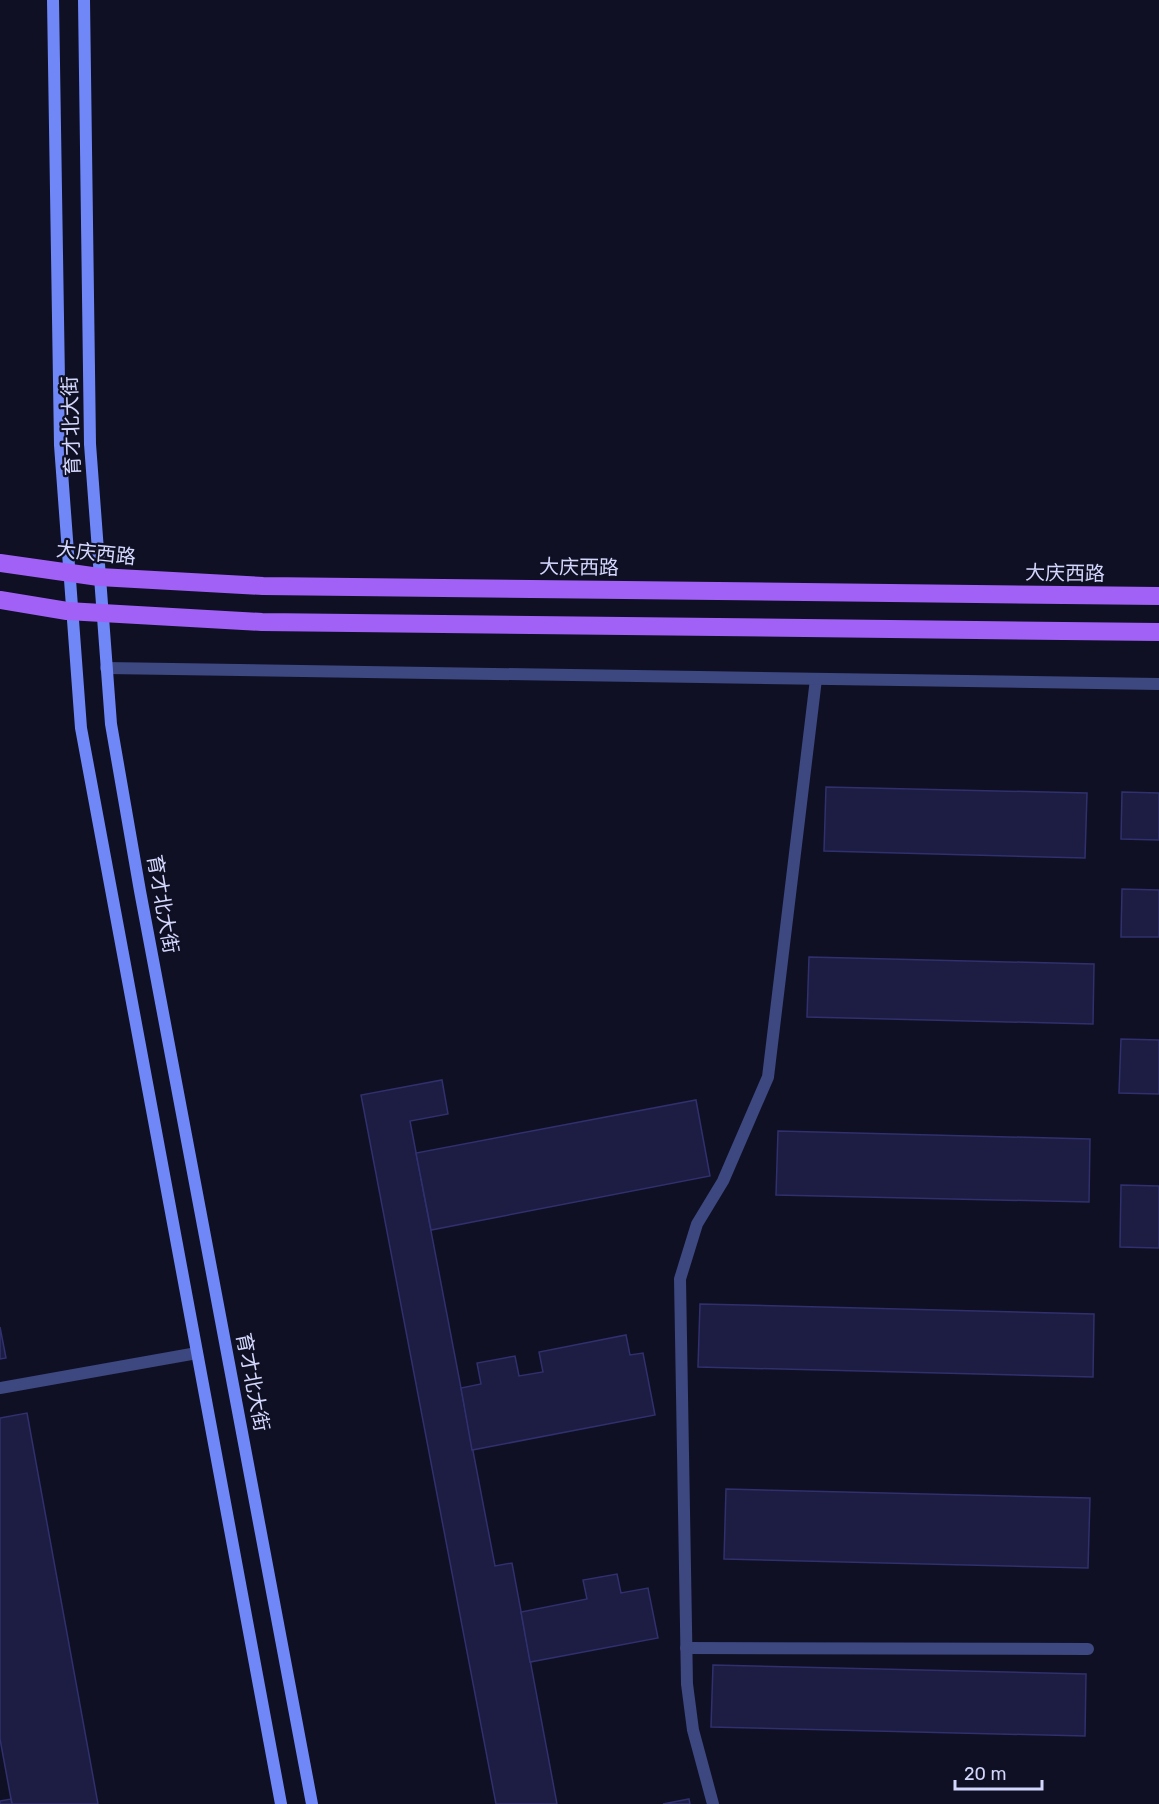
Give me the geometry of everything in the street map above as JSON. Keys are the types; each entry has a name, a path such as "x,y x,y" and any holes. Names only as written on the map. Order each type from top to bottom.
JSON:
{"main road":[{"name":"育才北大街","path":"53,0 60,445 81,728 281,1804"},
{"name":"育才北大街","path":"84,0 90,444 111,724 140,891 312,1804"},
{"name":"大庆西路","path":"0,563 99,577 263,585 1159,596"},
{"path":"0,600 72,611 262,622 1159,632"}],"street":[{"path":"106,668 1159,684"},
{"path":"713,1804 693,1730 687,1684 680,1279 697,1224 723,1181 768,1077 816,679"},
{"path":"0,1388 197,1353"},
{"path":"686,1648 1088,1649"}],"building":[{"path":"826,787 1087,793 1085,858 824,851"},
{"path":"1122,792 1159,793 1159,840 1121,839"},
{"path":"1122,889 1159,890 1159,937 1121,937"},
{"path":"809,957 1094,964 1093,1024 807,1017"},
{"path":"1121,1039 1159,1040 1159,1094 1119,1093"},
{"path":"442,1080 448,1114 410,1121 495,1566 512,1563 557,1804 496,1804 361,1095"},
{"path":"696,1100 710,1176 431,1230 416,1153"},
{"path":"778,1131 1090,1139 1089,1202 776,1195"},
{"path":"1121,1185 1159,1186 1159,1248 1120,1247"},
{"path":"700,1304 1094,1314 1093,1377 698,1367"},
{"path":"0,1327 6,1358 0,1359"},
{"path":"626,1335 630,1355 643,1353 655,1415 472,1450 461,1388 481,1384 477,1363 515,1356 519,1376 543,1372 539,1352"},
{"path":"27,1413 98,1804 12,1804 0,1739 0,1418"},
{"path":"726,1489 1090,1498 1088,1568 724,1559"},
{"path":"617,1574 621,1593 648,1588 658,1638 530,1662 521,1612 587,1599 583,1580"},
{"path":"713,1665 1086,1674 1085,1736 711,1727"},
{"path":"11,1799 12,1804 0,1804 0,1801"},
{"path":"689,1799 690,1804 663,1804"}]}
